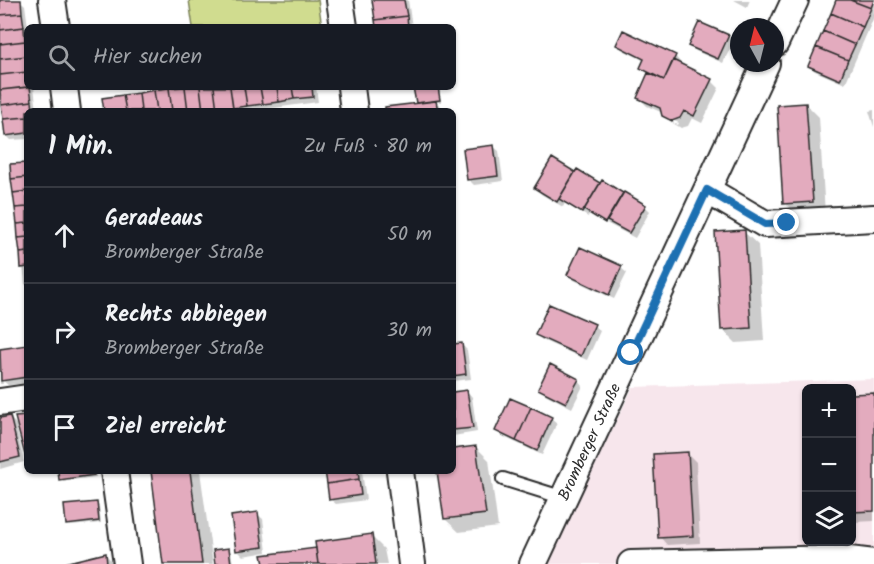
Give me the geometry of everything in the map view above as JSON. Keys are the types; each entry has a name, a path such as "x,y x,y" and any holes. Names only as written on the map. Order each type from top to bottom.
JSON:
{"street":[{"path":"52,0 56,24"},
{"path":"340,0 344,24"},
{"path":"784,24 795,0"},
{"name":"Bromberger Straße","path":"533,564 762,72"},
{"path":"64,90 67,108"},
{"path":"351,90 354,108"},
{"path":"707,190 765,224 874,218"},
{"path":"0,402 24,398"},
{"path":"114,474 126,564"},
{"path":"400,474 412,564"},
{"path":"631,564 841,559 874,563"}],"lane":[{"path":"503,479 564,498"}],"shaded area":[{"path":"874,379 874,564 547,564 633,387"}],"green space":[{"path":"189,0 318,0 322,24 193,24"}],"building":[{"path":"0,0 21,0 22,13 0,15"},
{"path":"372,0 404,0 407,16 375,20"},
{"path":"836,0 850,0 871,8 863,27 831,13"},
{"path":"850,0 874,0 871,8"},
{"path":"22,13 24,27 0,30 0,15"},
{"path":"831,13 863,27 855,45 823,31"},
{"path":"407,16 408,24 376,24 375,20"},
{"path":"699,22 729,35 718,59 688,46"},
{"path":"24,27 24,41 0,44 0,30"},
{"path":"623,30 676,55 664,80 640,68 644,59 616,45"},
{"path":"823,31 855,45 848,60 816,47"},
{"path":"24,41 24,56 0,59 0,44"},
{"path":"816,47 848,60 840,80 808,66"},
{"path":"24,56 24,72 0,75 0,59"},
{"path":"673,60 712,79 694,116 684,111 680,118 672,121 662,116 660,108 637,98 648,73 664,80"},
{"path":"24,72 24,87 0,90 0,75"},
{"path":"24,88 24,90 30,90 32,101 1,105 0,90"},
{"path":"154,90 169,90 172,108 157,108"},
{"path":"154,90 157,108 141,108 139,93"},
{"path":"169,90 185,90 188,108 172,108"},
{"path":"185,90 200,90 203,108 188,108"},
{"path":"200,90 214,90 217,108 203,108"},
{"path":"214,90 230,90 233,108 217,108"},
{"path":"230,90 244,90 247,106 233,108"},
{"path":"244,90 261,90 263,104 247,106"},
{"path":"261,90 277,90 279,102 263,104"},
{"path":"277,90 292,90 294,99 279,102"},
{"path":"292,90 312,90 313,97 294,99"},
{"path":"414,90 438,90 440,100 416,103"},
{"path":"139,93 141,108 125,108 123,95"},
{"path":"123,95 125,108 104,108 102,98"},
{"path":"32,101 33,108 24,108 24,117 3,119 1,105"},
{"path":"436,101 437,108 385,108"},
{"path":"806,103 813,202 783,204 777,105"},
{"path":"24,117 24,133 5,136 3,119"},
{"path":"494,145 498,176 467,180 463,149"},
{"path":"552,158 575,172 557,202 534,188"},
{"path":"24,163 24,177 11,179 10,164"},
{"path":"577,169 600,183 582,213 559,199"},
{"path":"24,177 24,191 13,193 11,179"},
{"path":"602,180 623,193 605,223 584,210"},
{"path":"24,191 24,207 15,208 13,193"},
{"path":"624,192 646,205 629,233 607,221"},
{"path":"24,207 24,223 17,224 15,208"},
{"path":"24,223 24,237 18,238 17,224"},
{"path":"745,230 751,328 721,330 715,232"},
{"path":"24,237 24,252 20,253 18,238"},
{"path":"580,247 622,266 609,295 567,275"},
{"path":"24,252 24,268 21,268 20,253"},
{"path":"549,304 595,324 581,356 535,335"},
{"path":"462,343 466,374 456,376 456,344"},
{"path":"24,345 24,377 1,381 0,349"},
{"path":"550,364 579,379 566,403 538,389"},
{"path":"467,390 473,428 456,430 456,392"},
{"path":"874,393 874,511 856,512 856,394"},
{"path":"510,398 531,407 516,441 495,431"},
{"path":"531,407 552,417 537,451 516,441"},
{"path":"10,416 20,457 0,462 0,418"},
{"path":"24,416 24,452 15,417"},
{"path":"476,446 486,514 444,519 437,474 456,474 456,449"},
{"path":"688,452 693,536 658,538 653,454"},
{"path":"58,474 94,474 94,475 59,480"},
{"path":"151,474 190,474 202,564 163,564"},
{"path":"325,474 358,474 359,479 327,484"},
{"path":"359,479 361,495 329,500 327,484"},
{"path":"97,502 99,521 66,525 64,505"},
{"path":"258,512 263,547 236,551 231,516"},
{"path":"372,534 376,564 318,564 315,542"},
{"path":"229,548 231,564 215,564 213,550"},
{"path":"316,548 318,564 264,564 262,555"},
{"path":"106,553 107,564 61,564"}],"route":[{"path":"631,353 707,190 765,224 787,223"}]}
